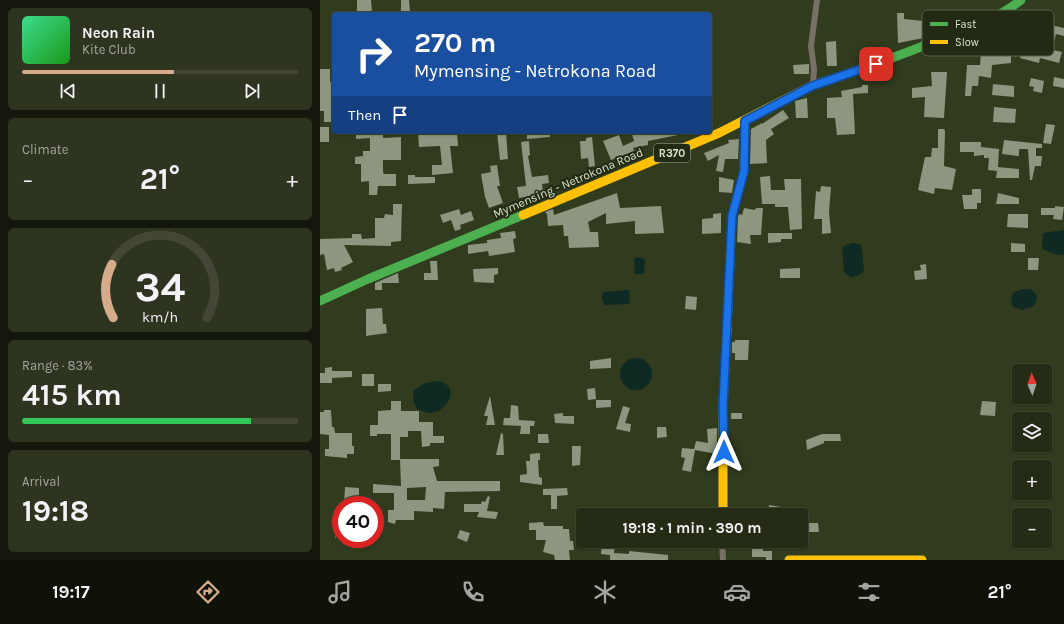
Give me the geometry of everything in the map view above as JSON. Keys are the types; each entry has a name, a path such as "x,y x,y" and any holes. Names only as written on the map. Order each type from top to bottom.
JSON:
{"main road":[{"name":"Mymensing - Netrokona Road","path":"1007,10 1021,0"},
{"name":"Mymensing - Netrokona Road","path":"320,301 368,279 745,121 812,86 922,47"},
{"path":"722,508 723,406 732,216 744,171 745,121"},
{"path":"789,560 922,560"}],"street":[{"path":"812,86 814,69 810,46 816,0"},
{"path":"722,548 723,560"}],"water":[{"path":"1064,230 1064,254 1058,255 1042,249 1043,233"},
{"path":"852,243 860,244 864,272 852,278 844,272 842,247"},
{"path":"637,257 645,259 644,274 635,274 634,259"},
{"path":"1023,289 1030,289 1036,294 1037,299 1034,306 1023,310 1013,307 1011,301 1013,293"},
{"path":"630,291 629,304 605,305 602,301 602,294 604,292"},
{"path":"633,358 639,358 649,365 652,374 651,380 645,387 639,390 633,390 623,383 620,377 620,371 627,361"},
{"path":"439,381 446,384 451,393 446,404 442,409 436,412 426,413 417,409 413,400 414,390 425,383"}],"building":[{"path":"357,0 371,0 372,12 357,12"},
{"path":"401,0 409,0 410,12 401,12"},
{"path":"897,13 904,13 904,19 922,21 922,38 898,43"},
{"path":"1054,26 1064,28 1064,36 1056,34 1054,42"},
{"path":"836,41 837,66 827,66 826,42"},
{"path":"1054,50 1062,52 1059,63 1040,58 1039,63 1020,58 1020,56 1054,56"},
{"path":"981,56 1011,56 1011,63 992,65 991,78 979,76 978,86 972,86 971,96 965,96 967,65 980,65"},
{"path":"809,64 809,74 794,74 793,65"},
{"path":"320,69 330,69 330,82 332,82 332,122 324,122 324,111 320,111"},
{"path":"931,72 947,72 944,118 924,117 925,97 912,98 912,88 932,86"},
{"path":"1054,77 1064,79 1064,88 1053,86"},
{"path":"1031,78 1044,81 1042,93 1033,91 1034,87 1029,86"},
{"path":"993,84 1014,86 1014,97 992,95"},
{"path":"862,85 868,85 868,93 853,94 855,134 837,135 835,118 827,118 827,98 842,97 841,91 862,87"},
{"path":"807,98 808,118 796,118 795,101"},
{"path":"994,107 1016,109 1015,123 993,122"},
{"path":"783,110 789,118 771,129 774,134 766,140 767,163 750,164 751,129 762,124"},
{"path":"1046,124 1055,125 1051,144 1043,143"},
{"path":"320,127 329,127 329,142 320,142"},
{"path":"938,129 944,129 945,131 944,166 956,169 952,190 935,188 934,194 918,190 925,157 931,157 932,148 938,148"},
{"path":"356,134 383,134 383,138 401,137 401,160 383,160 384,174 396,174 396,186 378,186 377,195 369,195 369,181 361,182 361,164 355,164 355,157 363,156 363,151 370,151 370,138 356,139"},
{"path":"418,134 457,134 458,146 450,146 453,173 432,175 432,165 442,165 440,146 419,147"},
{"path":"497,134 506,134 508,159 500,160"},
{"path":"527,134 550,134 550,137 527,139"},
{"path":"632,134 678,135 648,141 648,145 633,148 634,151 611,160 603,141 619,135 623,146 634,141"},
{"path":"592,137 595,166 589,167 588,158 581,159 580,141 586,141 586,138"},
{"path":"739,139 738,159 725,159 723,172 716,171 719,155 708,161 704,153 729,143 728,140"},
{"path":"1004,140 1042,144 1042,148 1036,148 1036,156 1042,156 1041,166 1035,166 1032,180 1030,180 1028,149 1019,149 1019,156 1002,154"},
{"path":"529,141 530,155 528,156 532,177 548,175 549,183 542,184 544,198 537,199 536,195 519,198 517,187 526,186 521,142"},
{"path":"960,142 981,142 981,147 999,149 998,167 1019,169 1019,178 996,178 997,171 988,170 989,158 984,158 984,155 974,156 974,152 960,152"},
{"path":"497,165 500,186 497,186 503,203 489,208 485,197 481,174 491,172 490,166"},
{"path":"408,175 415,175 415,177 435,177 435,183 408,184"},
{"path":"770,176 771,190 785,190 784,179 801,179 802,229 790,230 788,207 775,207 775,204 762,204 760,177"},
{"path":"719,177 734,180 732,193 719,192"},
{"path":"821,186 831,187 829,212 831,233 822,234 822,219 814,219 816,191 820,192"},
{"path":"972,189 981,189 981,203 977,203 977,209 964,209 962,195 972,195"},
{"path":"617,193 620,208 661,206 664,233 635,234 635,221 606,224 606,213 588,222 590,232 598,232 599,247 569,248 568,236 564,236 563,225 548,226 547,214 545,212 553,209 554,215"},
{"path":"998,193 1019,198 1019,204 996,204"},
{"path":"393,204 402,204 401,241 391,242 391,246 344,245 353,262 341,268 342,270 335,272 334,268 327,270 324,254 320,255 320,239 352,238 352,234 361,234 362,239 375,238 375,218 384,218 385,214 393,215"},
{"path":"1055,206 1064,207 1062,220 1053,219 1054,215 1041,215 1041,208 1055,208"},
{"path":"744,208 755,210 756,208 763,208 761,235 750,235 751,244 737,242 738,217 739,214 742,215"},
{"path":"459,209 461,215 471,211 474,220 460,225 461,229 455,231 451,220 443,223 440,215"},
{"path":"721,213 721,233 702,234 702,219 713,218 713,214"},
{"path":"1008,214 1028,214 1028,228 1007,227"},
{"path":"515,231 516,238 513,239 515,252 489,256 488,251 468,254 468,245 487,243 487,240 501,238 500,233"},
{"path":"768,233 792,233 792,239 781,239 781,242 768,243"},
{"path":"1011,243 1025,244 1025,252 1011,252"},
{"path":"1028,258 1039,258 1038,270 1028,270"},
{"path":"430,261 437,261 438,280 424,280 424,273 431,273"},
{"path":"926,264 927,279 915,280 914,271 921,270 920,265"},
{"path":"498,268 498,274 494,275 494,283 474,282 473,269"},
{"path":"800,268 800,278 780,278 780,269"},
{"path":"398,273 399,283 382,283 382,290 375,290 375,283"},
{"path":"686,296 697,297 696,310 685,309"},
{"path":"382,308 383,324 386,324 387,333 366,336 366,309"},
{"path":"735,340 749,340 748,360 735,360 735,353 732,353 732,342 735,342"},
{"path":"611,358 611,368 590,369 590,361"},
{"path":"332,367 332,371 352,371 352,377 332,378 332,383 320,383 320,373 325,373 325,368"},
{"path":"362,374 374,374 374,386 362,386"},
{"path":"378,384 391,384 391,391 378,392"},
{"path":"595,388 596,399 588,400 587,389"},
{"path":"490,396 495,425 486,425 488,416 484,416"},
{"path":"596,400 611,400 611,407 596,408"},
{"path":"391,401 401,401 401,411 419,411 419,422 433,422 433,436 444,436 444,443 430,443 430,446 422,447 421,431 408,431 408,437 400,437 400,460 391,460 391,434 377,434 377,436 370,436 370,425 378,425 378,411 391,410"},
{"path":"982,401 996,402 995,416 980,415"},
{"path":"511,405 518,406 519,420 535,421 534,426 530,426 530,434 520,434 521,426 503,425 504,418 510,418"},
{"path":"623,406 630,408 625,423 631,424 630,432 616,429"},
{"path":"324,410 331,410 332,427 334,427 335,433 352,433 352,446 354,446 354,454 347,454 347,458 325,456 325,449 329,449 329,435 320,434 320,412 324,412"},
{"path":"563,413 563,416 574,416 574,424 555,423 554,414"},
{"path":"731,413 742,413 742,419 731,419"},
{"path":"657,427 666,427 667,437 657,438"},
{"path":"717,428 717,454 695,450 691,472 682,470 685,458 681,457 682,448 694,449 696,441 708,443 707,429"},
{"path":"501,433 503,434 504,455 496,455"},
{"path":"538,434 548,434 549,443 538,443"},
{"path":"822,434 840,434 841,441 824,441 824,443 807,450 806,440"},
{"path":"572,446 581,446 580,465 572,466"},
{"path":"540,453 540,460 538,460 539,477 542,478 542,485 520,482 520,475 527,474 526,461 530,461 530,454"},
{"path":"400,459 439,459 439,466 433,467 437,481 500,481 500,491 445,492 444,509 433,508 433,512 414,511 414,520 396,520 395,524 388,522 388,510 394,510 394,493 373,493 373,484 401,486","holes":["426,487 425,500 407,500 407,488"]},
{"path":"345,487 359,488 359,496 344,496"},
{"path":"567,488 568,495 557,496 557,509 551,509 551,495 543,495 543,489"},
{"path":"488,496 490,497 487,511 498,512 496,519 477,517 479,512 464,512 464,504 481,504 482,501 485,502"},
{"path":"769,505 781,507 781,508 769,508"},
{"path":"543,522 544,526 563,526 563,529 569,529 570,541 573,541 574,550 569,550 570,560 555,560 554,555 543,552 546,540 536,540 536,530 529,530 529,523"},
{"path":"808,523 818,523 819,532 808,532"},
{"path":"460,530 470,533 467,542 457,538"},
{"path":"601,548 614,548 614,553 629,554 629,551 668,555 668,560 610,560 610,555 601,554"},
{"path":"752,548 763,548 763,551 772,551 772,560 766,560 766,557 752,557"}],"traffic: fast":[{"path":"1006,10 1021,0"},
{"path":"829,80 922,46"},
{"path":"727,329 732,216 744,171 745,121"},
{"path":"320,301 368,279 523,215"}],"traffic: slow":[{"path":"523,215 719,133 813,85 829,80"},
{"path":"723,508 723,406 727,329"},
{"path":"789,560 922,560"}],"route":[{"path":"724,452 723,406 727,348 732,216 744,171 745,121 812,86 876,64"}]}
